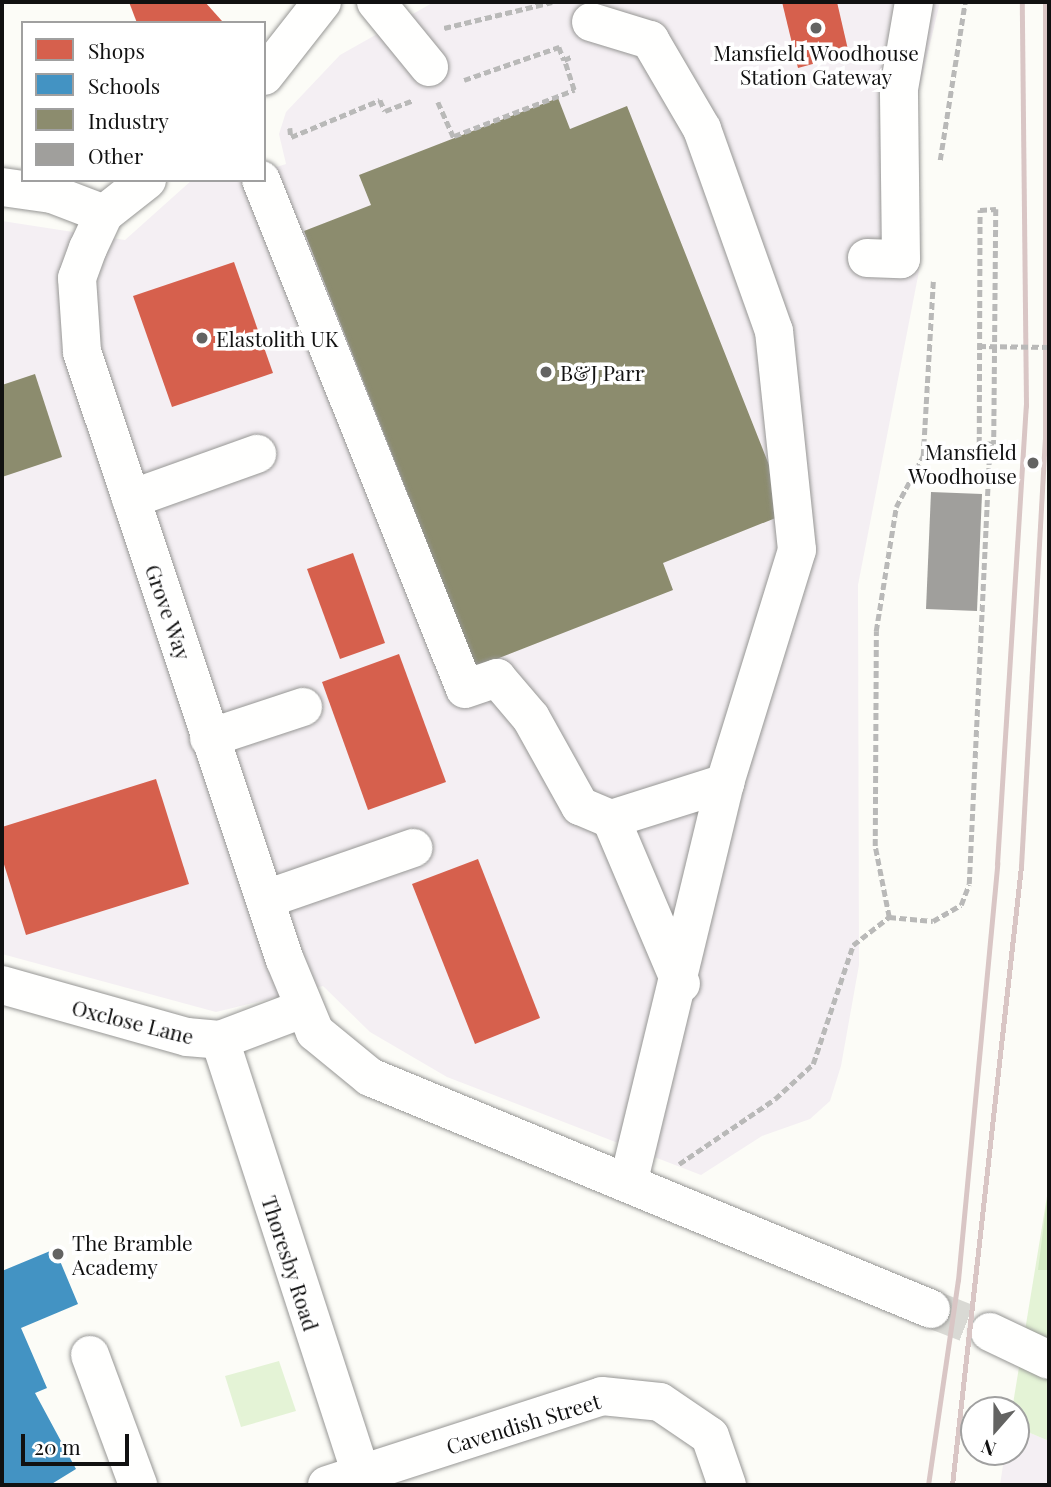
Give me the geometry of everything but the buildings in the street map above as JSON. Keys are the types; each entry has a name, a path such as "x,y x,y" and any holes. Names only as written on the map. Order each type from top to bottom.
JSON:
{"street":[{"path":"266,74 315,18 322,2"},
{"path":"376,2 431,49"},
{"path":"867,258 901,259 899,89 914,2"},
{"path":"591,22 650,40 702,129 774,331 797,550 725,783 638,1183"},
{"path":"2,187 52,194 104,214 144,182"},
{"path":"262,182 465,689 497,678 531,718 580,806 611,819 725,783"},
{"name":"Grove Way","path":"104,214 77,278 82,352 209,738 302,1009 315,1032 370,1077 638,1183 931,1309"},
{"path":"131,499 257,454"},
{"path":"209,738 303,707"},
{"path":"611,819 681,984"},
{"path":"266,900 413,848"},
{"name":"Oxclose Lane","path":"2,985 187,1037 220,1040 302,1009"},
{"name":"Thoresby Road","path":"220,1040 351,1481"},
{"path":"990,1332 1049,1360"},
{"path":"90,1355 138,1485"},
{"name":"Cavendish Street","path":"351,1481 602,1396 660,1402 710,1436 727,1485"}],"path":[{"path":"431,49 552,2"},
{"path":"939,169 965,2"},
{"path":"445,118 454,137 575,90 564,60"},
{"path":"638,1183 775,1099 813,1063 853,945 889,917 933,921 961,905 969,884 990,444 996,209 980,210 979,444 990,444"},
{"path":"889,917 875,846 876,631 896,507 923,456 934,264"},
{"path":"979,346 1049,347"}],"shaded area":[{"path":"434,2 940,2 918,94 919,271 858,585 859,965 841,1066 830,1101 810,1119 762,1136 701,1175 447,1077 370,1032 323,986 216,1012 2,954 2,221 125,240 190,182 266,182 266,170 286,164 279,134 286,112 340,55"},
{"path":"1030,1433 1049,1441 1049,1485 1000,1485 1003,1466 1030,1466"}],"green space":[{"path":"1049,1184 1049,1441 1030,1433 1030,1396 1014,1396"},
{"path":"1049,1184 1049,1270 1038,1270"},
{"path":"279,1361 296,1411 241,1427 225,1376"}],"tunnel":[{"path":"931,1309 990,1332"}],"railway":[{"path":"928,1485 958,1280 997,864 1026,406 1022,2"},
{"path":"952,1485 1021,866 1045,441 1045,2"}],"place":[{"name":"Mansfield Woodhouse Station Gateway","path":"816,28"},
{"name":"Elastolith UK","path":"202,338"},
{"name":"B&J Parr","path":"546,372"},
{"name":"Mansfield Woodhouse","path":"1033,463"},
{"name":"The Bramble Academy","path":"58,1254"}]}
